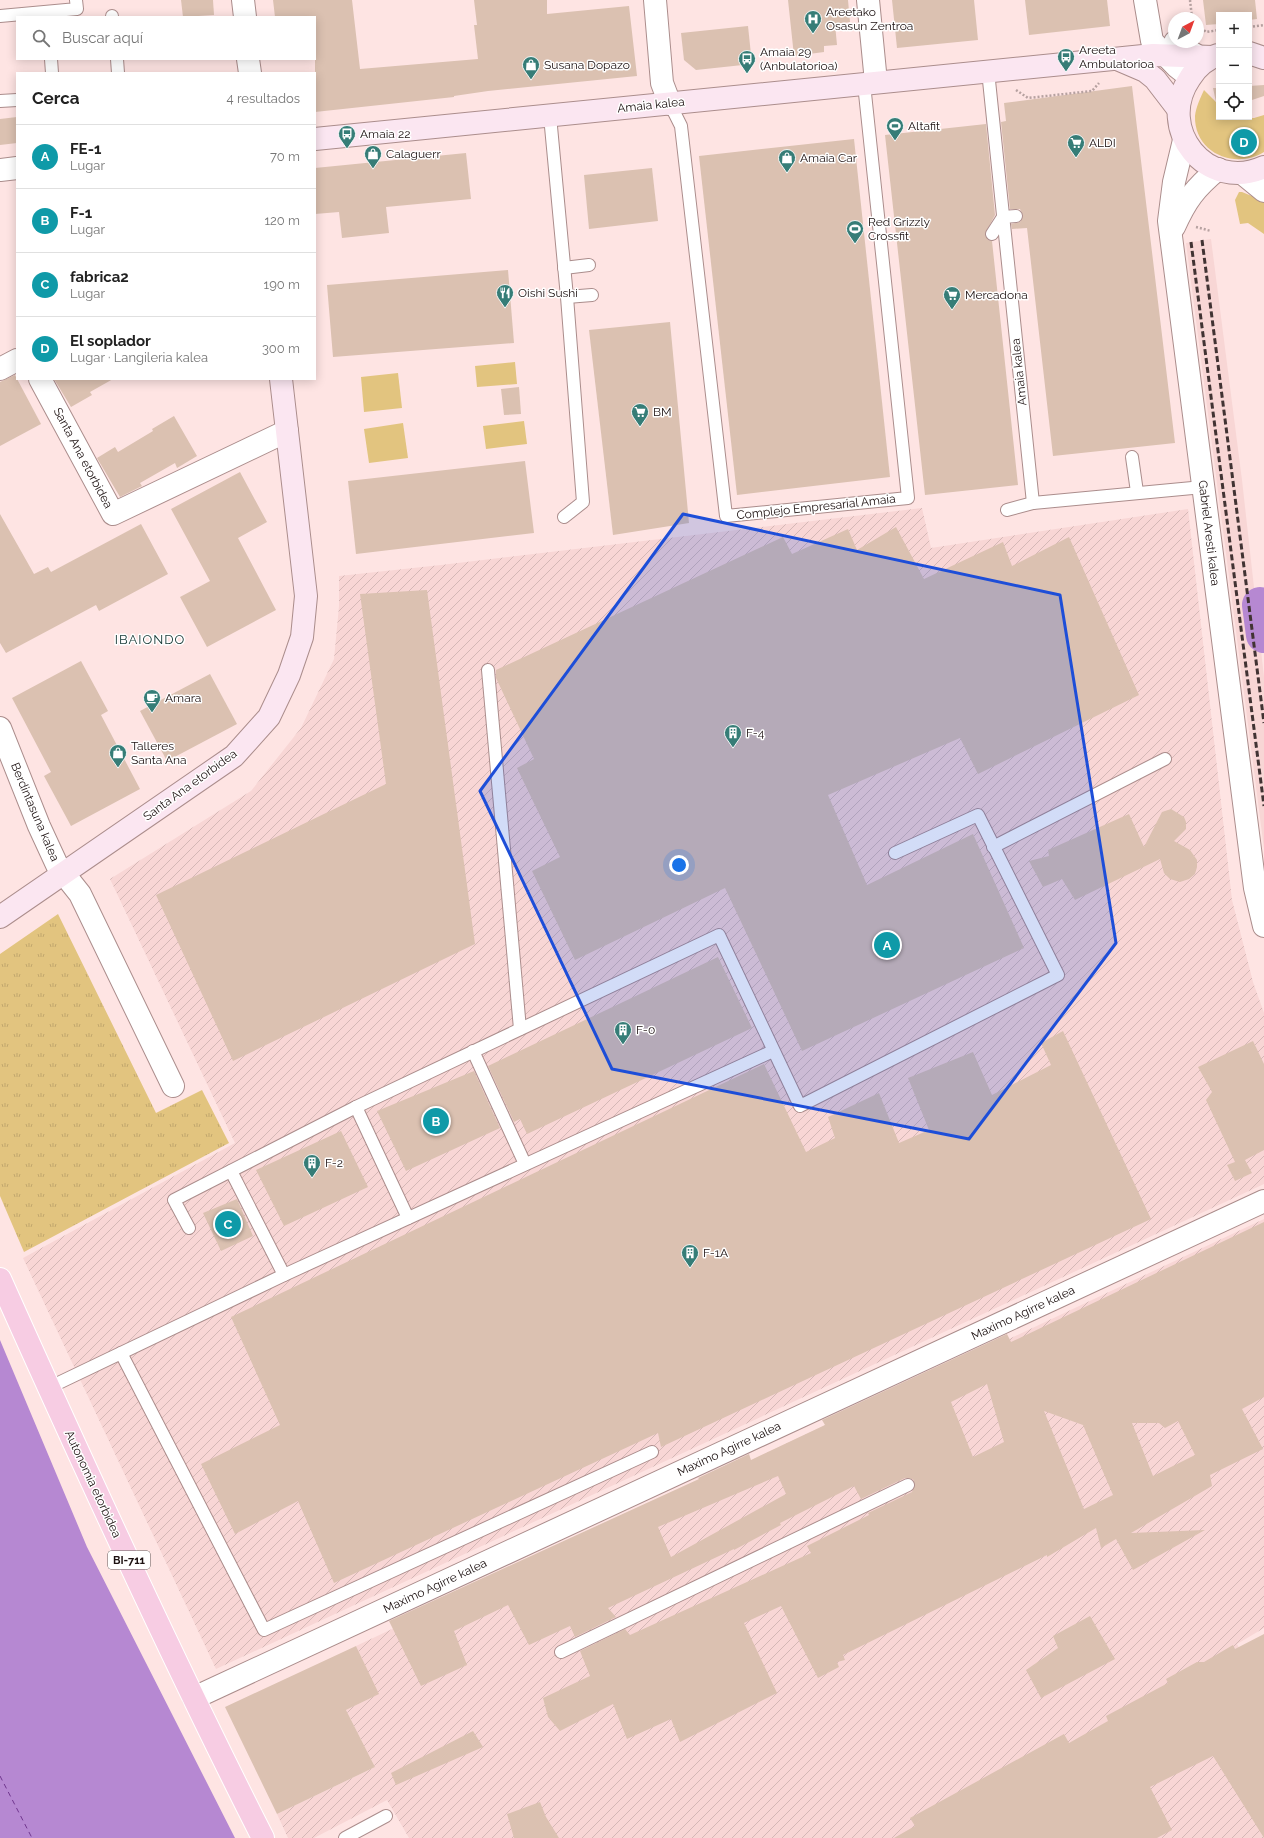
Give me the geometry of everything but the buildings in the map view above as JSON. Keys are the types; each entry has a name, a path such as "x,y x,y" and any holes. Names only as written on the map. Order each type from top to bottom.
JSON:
{"main road":[{"name":"Autonomia etorbidea","path":"0,1279 48,1388 194,1698 263,1838"}],"street":[{"path":"243,0 244,16"},
{"path":"655,0 662,83 670,104"},
{"path":"868,0 870,83"},
{"path":"1145,0 1152,41 1168,45"},
{"path":"1117,59 1134,47 1142,38 1148,24"},
{"name":"Amaia kalea","path":"316,139 870,83 988,79 1152,55 1168,47"},
{"path":"1172,48 1190,77"},
{"name":"Amaia kalea","path":"1179,48 1210,56"},
{"path":"1210,56 1195,70 1183,88 1178,109 1179,125 1184,140 1193,153 1218,169 1242,173 1264,167"},
{"name":"Amaia kalea","path":"1117,59 1145,71 1155,79 1178,109"},
{"path":"248,60 250,72"},
{"name":"Gabriel Aresti kalea","path":"1184,140 1174,182 1169,221 1255,888 1264,926"},
{"path":"0,170 16,168"},
{"path":"1172,242 1174,227 1184,204 1200,184 1218,169"},
{"path":"1242,173 1264,191"},
{"path":"0,369 16,361"},
{"name":"Santa Ana etorbidea","path":"41,380 113,514 287,430"},
{"name":"Santa Ana etorbidea","path":"0,917 234,756 269,717 289,675 302,637 306,596 281,380"},
{"name":"Berdintasuna kalea","path":"0,728 39,826 57,864 80,894 173,1086"},
{"name":"Maximo Agirre kalea","path":"194,1698 1264,1201"}],"lane":[{"path":"0,16 47,14 77,9 76,0"},
{"path":"51,60 52,72"},
{"path":"117,60 118,72"},
{"name":"Amaia kalea","path":"988,79 1033,503"},
{"name":"Complejo Empresarial Amaia","path":"670,104 680,126 726,516 908,498 870,83"},
{"path":"0,101 16,100"},
{"path":"550,116 567,297 583,502 564,517"},
{"path":"992,234 1003,217 1016,216"},
{"path":"564,268 590,265"},
{"path":"567,297 592,294"},
{"path":"1132,458 1137,492"},
{"path":"1007,510 1033,503 1137,492 1203,487"},
{"path":"488,670 520,1029"},
{"path":"993,847 1165,760"},
{"path":"189,1228 174,1200 356,1107 719,935 800,1106 1058,975 978,815 895,853"},
{"path":"472,1051 525,1164"},
{"path":"48,1388 284,1275 773,1051"},
{"path":"356,1107 408,1218"},
{"path":"231,1171 284,1275"},
{"path":"121,1353 264,1630 652,1452"},
{"path":"561,1652 908,1485"},
{"path":"345,1838 386,1816"}],"path":[{"path":"1190,0 1191,12"},
{"path":"1252,27 1264,25"},
{"path":"1204,30 1206,32 1216,30"},
{"path":"988,79 1007,85 1028,98 1092,90 1098,83 1105,82"}],"highlighted area":[{"path":"683,514 1060,595 1116,943 969,1139 612,1069 480,791"}],"shaded area":[{"path":"1211,239 1242,480 1264,677 1264,849 1186,243"},
{"path":"922,508 931,548 1188,509 1232,900 1253,982 1264,1013 1264,1184 216,1669 23,1258 235,1143 110,879 251,791 301,728 334,659 339,606 339,576"},
{"path":"1264,1219 1264,1628 1237,1644 1264,1691 1264,1838 409,1838 387,1800 314,1838 288,1838 277,1814 375,1767 346,1710 378,1694 356,1646"},
{"path":"0,1340 87,1547 235,1838 0,1838"}],"green space":[{"path":"1204,90 1216,102 1216,120 1252,120 1252,118 1264,115 1264,152 1253,157 1241,159 1218,155 1201,140 1196,129 1195,116 1197,106"},
{"path":"1239,192 1264,201 1264,234 1248,223 1240,224 1235,200"},
{"path":"515,362 517,384 477,387 475,366"},
{"path":"398,373 402,408 364,412 361,377"},
{"path":"524,421 527,444 486,449 483,426"},
{"path":"403,423 408,458 369,463 364,429"},
{"path":"58,914 156,1113 202,1090 229,1143 24,1252 0,1196 0,954"}],"waterway":[{"path":"1260,605 1264,635"}],"ferry route":[{"path":"0,1776 32,1838"}],"railway":[{"path":"1202,240 1264,723"},
{"path":"1191,242 1264,806"}],"place":[{"name":"Areetako Osasun Zentroa","path":"813,34"},
{"name":"Areeta Ambulatorioa","path":"1066,72"},
{"name":"Amaia 29 (Anbulatorioa)","path":"747,74"},
{"name":"Susana Dopazo","path":"531,80"},
{"name":"Altafit","path":"895,141"},
{"name":"El soplador","path":"1244,142"},
{"name":"Amaia 22","path":"347,149"},
{"name":"ALDI","path":"1076,158"},
{"name":"Calaguerr","path":"373,169"},
{"name":"Amaia Car","path":"787,173"},
{"name":"Red Grizzly Crossfit","path":"855,244"},
{"name":"Oishi Sushi","path":"505,308"},
{"name":"Mercadona","path":"952,310"},
{"name":"BM","path":"640,427"},
{"name":"Amara","path":"152,713"},
{"name":"F-4","path":"733,748"},
{"name":"Talleres Santa Ana","path":"118,768"},
{"name":"FE-1","path":"887,945"},
{"name":"F-0","path":"623,1045"},
{"name":"F-1","path":"436,1121"},
{"name":"F-2","path":"312,1178"},
{"name":"fabrica2","path":"228,1224"},
{"name":"F-1A","path":"690,1268"}],"district":[{"name":"IBAIONDO","path":"150,639"}]}
